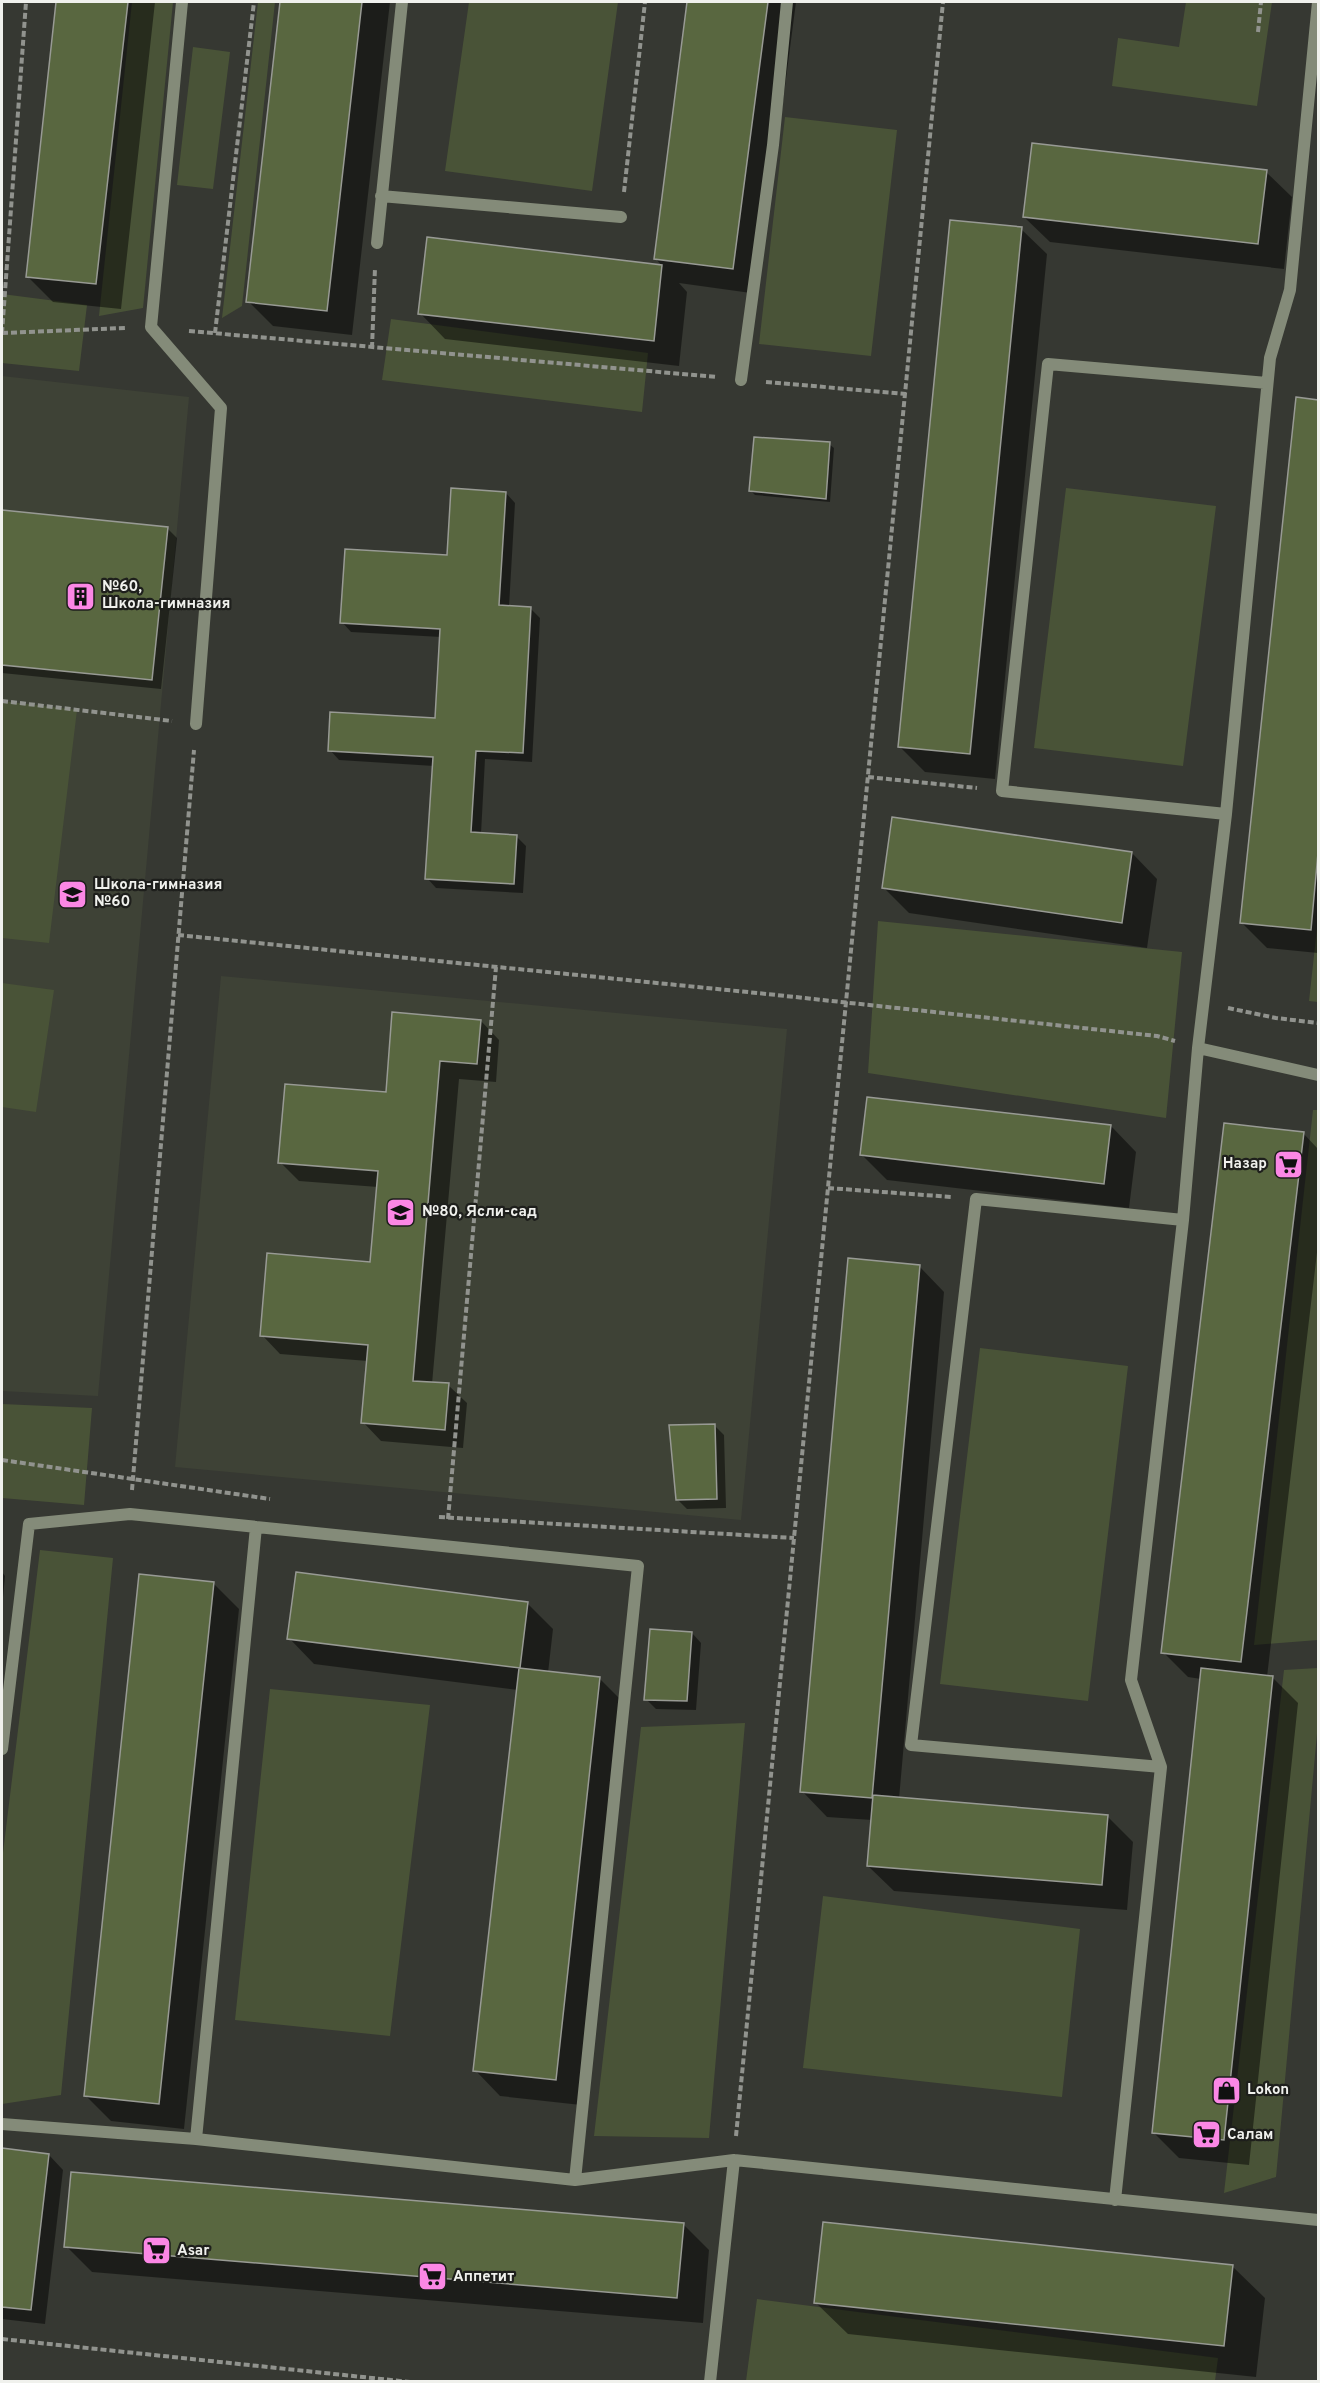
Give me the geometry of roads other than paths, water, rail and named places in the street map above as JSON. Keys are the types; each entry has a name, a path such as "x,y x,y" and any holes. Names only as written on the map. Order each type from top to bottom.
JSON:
{"lane":[{"path":"182,2 151,327 221,408 196,724"},
{"path":"376,243 402,2"},
{"path":"741,380 788,2"},
{"path":"1115,2200 1161,1767 1131,1680 1183,1220 1199,1042 1226,814 1267,383 1270,358 1290,290 1318,2"},
{"path":"381,196 621,217"},
{"path":"1226,814 1002,791 1048,364 1267,383"},
{"path":"1199,1042 1318,1075"},
{"path":"1161,1767 911,1745 976,1199 1183,1220"},
{"path":"2,1749 29,1524 130,1514 638,1566 575,2180"},
{"path":"196,2139 256,1527"},
{"path":"2,2124 196,2139 575,2180 734,2160 1318,2220"},
{"path":"710,2382 734,2160"}],"place":[{"name":"№60, Школа-гимназия","path":"81,596"},
{"name":"Школа-гимназия №60","path":"73,894"},
{"name":"Назар","path":"1288,1164"},
{"name":"№80, Ясли-сад","path":"401,1212"},
{"name":"Lokon","path":"1226,2090"},
{"name":"Салам","path":"1206,2135"},
{"name":"Asar","path":"156,2251"},
{"name":"Аппетит","path":"432,2277"}]}
